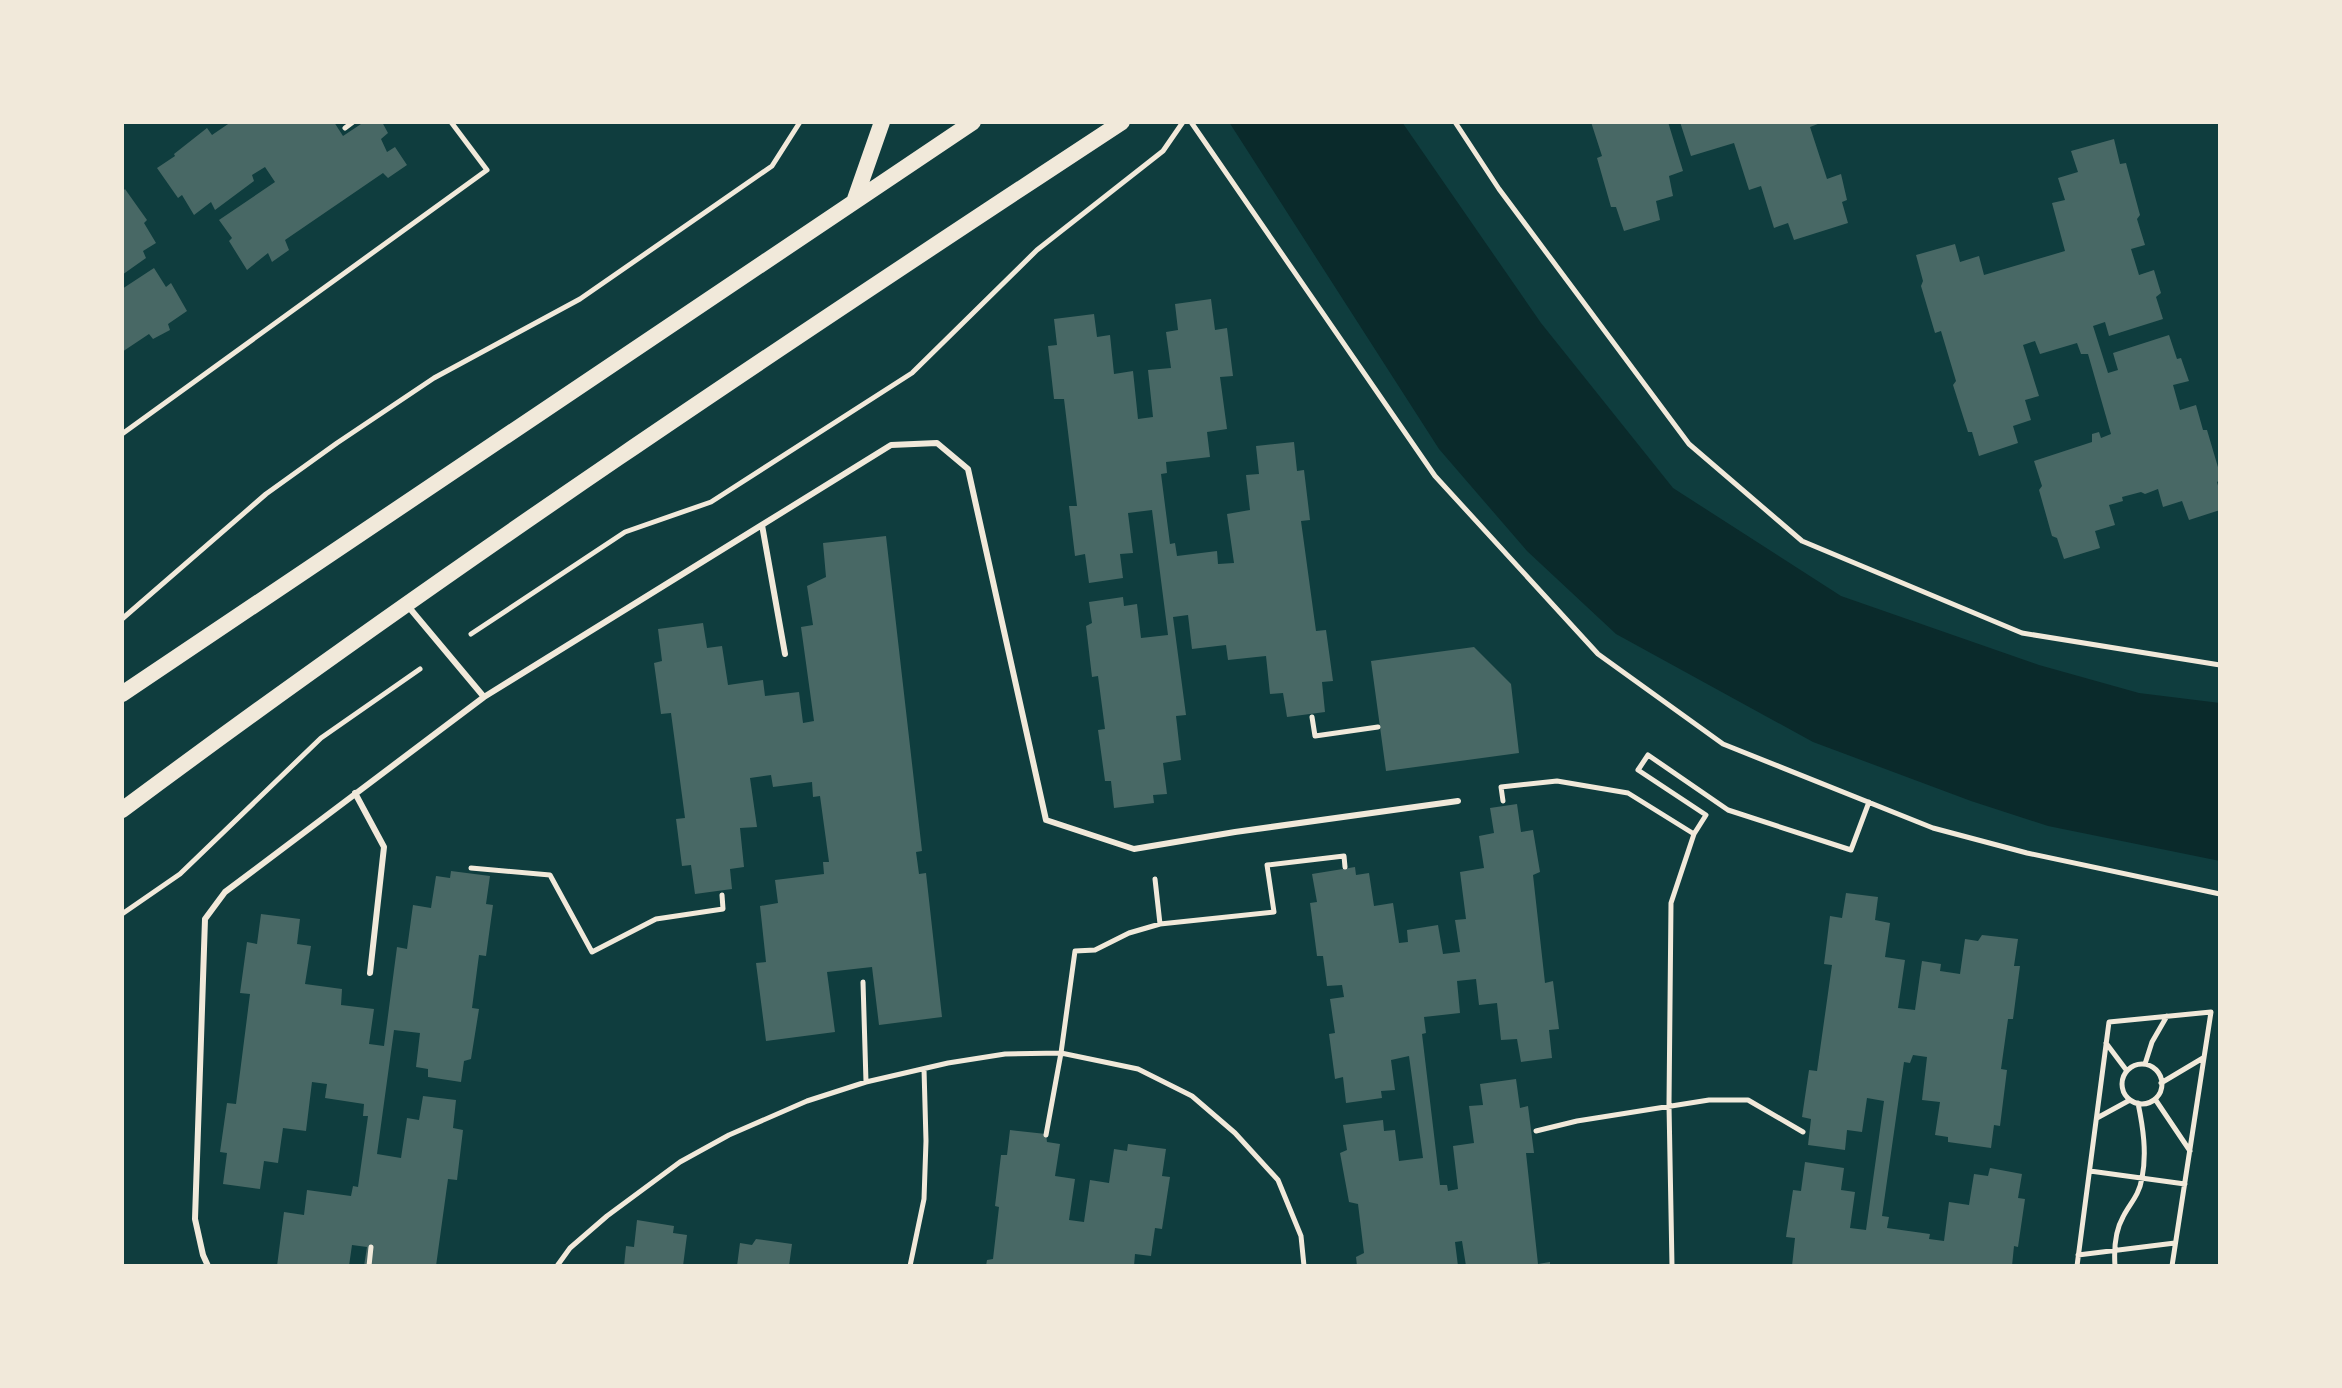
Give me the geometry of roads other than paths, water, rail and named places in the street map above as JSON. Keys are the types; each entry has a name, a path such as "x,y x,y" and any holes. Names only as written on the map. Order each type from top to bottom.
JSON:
{"main road":[{"path":"854,202 882,122"},
{"path":"122,694 973,122"},
{"path":"122,810 263,705 745,370 1122,122"}],"lane":[{"path":"208,1266 195,1219 205,919 225,892 484,697 891,445 937,443 968,469 1046,820 1134,849 1458,801"},
{"path":"762,525 785,654"},
{"path":"407,605 484,697"},
{"path":"355,793 384,847 370,973"}],"water":[{"path":"1229,122 1402,122 1541,323 1673,488 1841,596 2039,665 2139,693 2220,703 2220,861 2048,826 1813,742 1616,634 1527,551 1439,449"}]}
